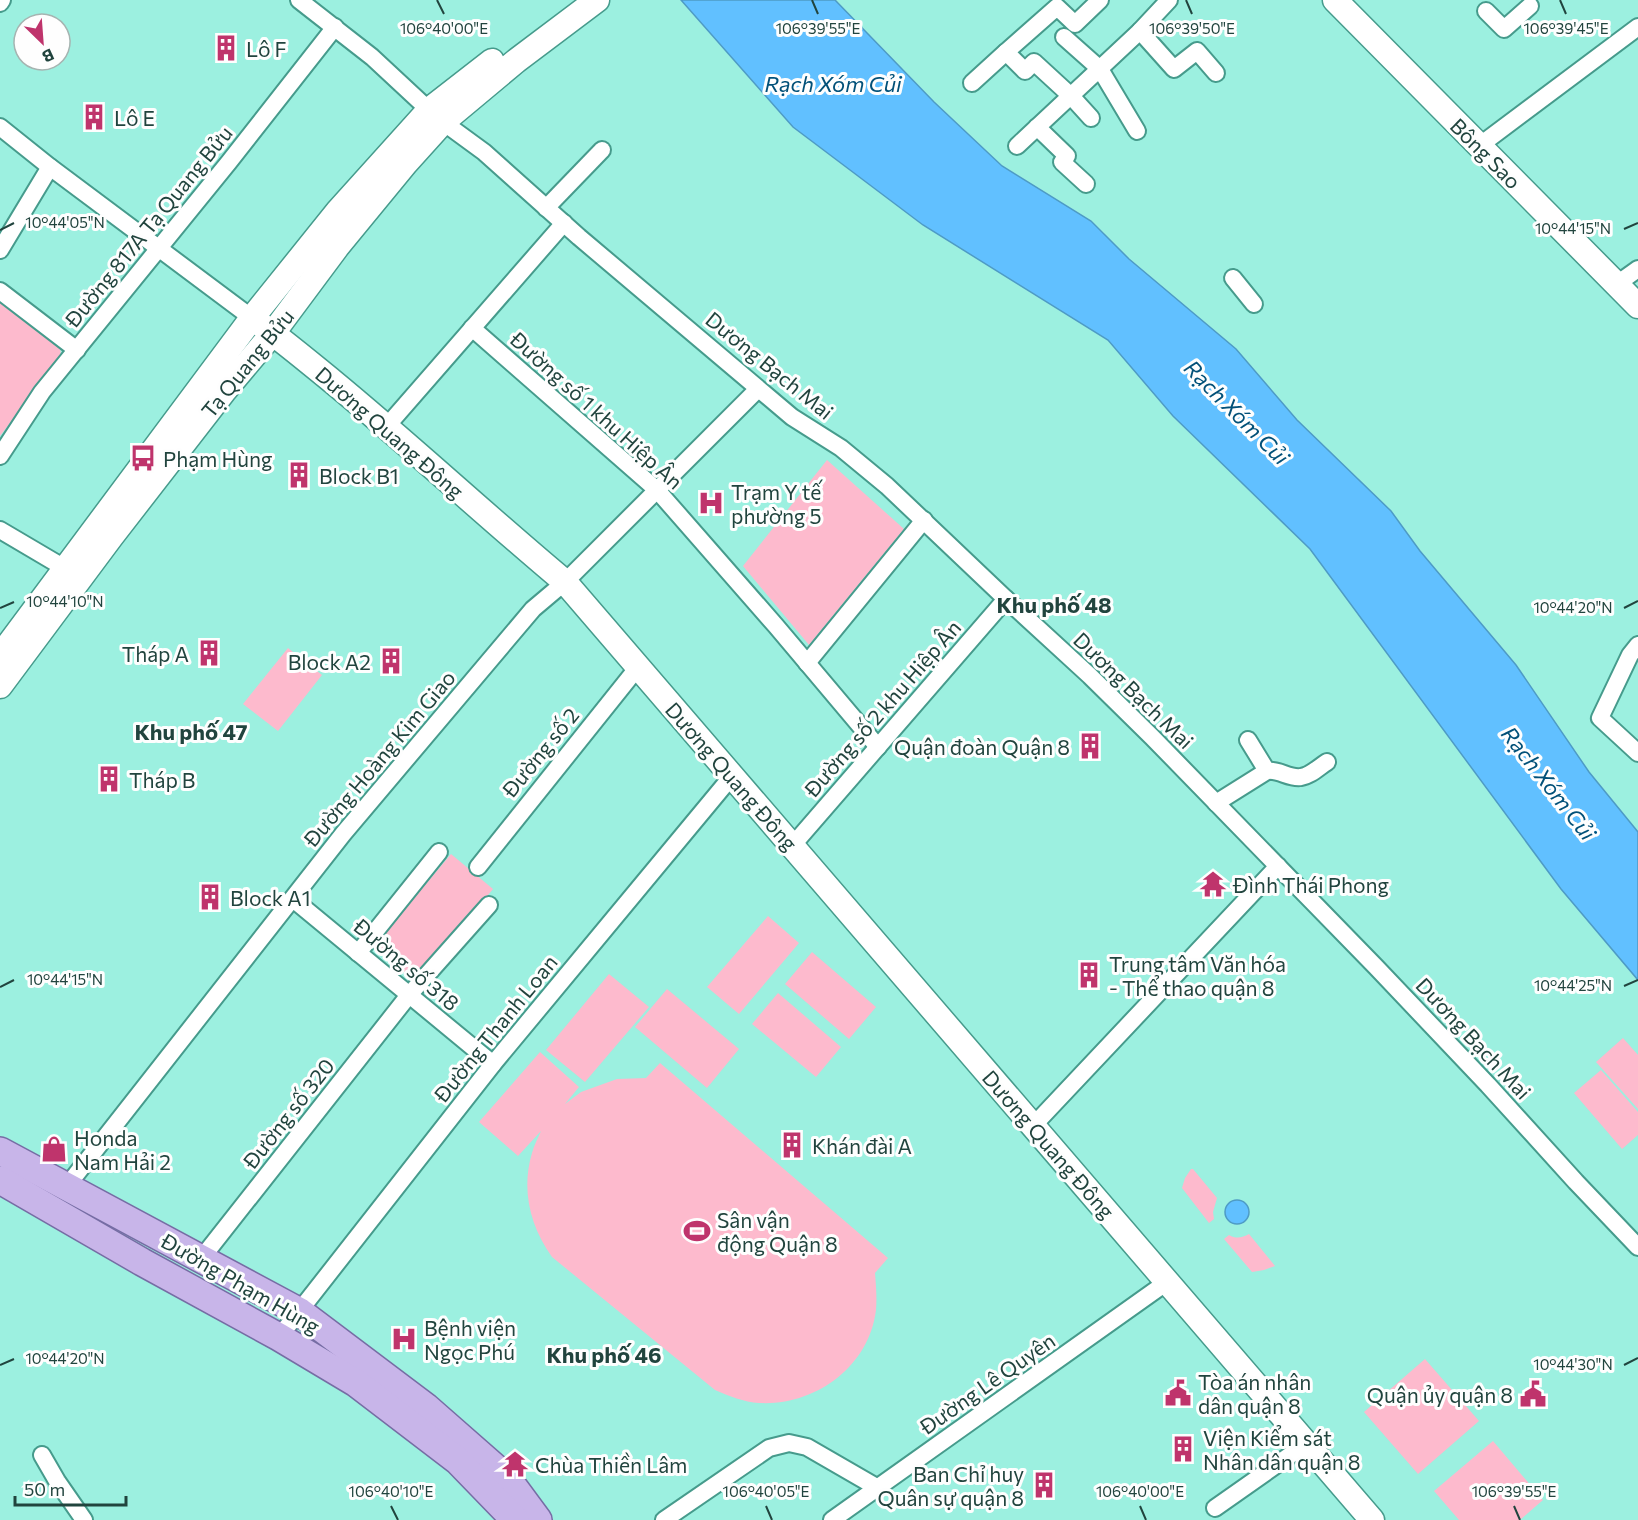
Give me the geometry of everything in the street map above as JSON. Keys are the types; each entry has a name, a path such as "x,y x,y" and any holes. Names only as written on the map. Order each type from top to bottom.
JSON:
{"main road":[{"name":"Đường Phạm Hùng","path":"0,1151 300,1312 426,1407 507,1478 519,1519"},
{"name":"Đường Phạm Hùng","path":"0,1180 142,1262 279,1337 356,1383 458,1461 519,1519"}],"street":[{"name":"Dương Bạch Mai","path":"299,0 372,57 436,116 484,152 564,224 792,417 841,448 924,520 1090,676 1278,866 1488,1084 1638,1247"},
{"path":"511,56 573,0"},
{"path":"511,56 597,0"},
{"path":"972,83 1057,7 1075,24 1100,0"},
{"path":"1017,146 1140,31 1168,0"},
{"name":"Bông Sao","path":"1335,0 1638,306"},
{"path":"1486,11 1504,29 1530,6"},
{"name":"Đường 817A Tạ Quang Bửu","path":"0,456 42,392 230,162 335,27"},
{"path":"1479,146 1638,27"},
{"path":"1140,31 1174,69 1197,51 1216,73"},
{"path":"1064,37 1100,69 1137,131"},
{"path":"1006,52 1025,71 1034,62 1091,118"},
{"name":"Tạ Quang Bửu","path":"0,686 73,573 252,318 338,211 436,116 511,56"},
{"name":"Tạ Quang Bửu","path":"2,651 73,573 111,537 225,390 273,333 337,247 406,163 436,116"},
{"name":"Dương Quang Đông","path":"0,127 50,167 273,333 387,426 565,582 1372,1520"},
{"path":"1037,127 1066,156 1062,162 1086,184"},
{"path":"546,208 602,150"},
{"path":"0,250 50,167"},
{"path":"387,426 564,224"},
{"path":"1617,284 1638,269"},
{"path":"1233,278 1254,304"},
{"path":"0,291 77,350"},
{"name":"Đường số 1 khu Hiệp Ân","path":"472,328 657,490 878,747"},
{"name":"Đường Hoàng Kim Giao","path":"67,1186 343,834 533,609 565,582 758,388"},
{"path":"807,663 924,520"},
{"path":"0,530 73,573"},
{"name":"Đường số 2 khu Hiệp Ân","path":"792,846 1006,599"},
{"path":"1638,645 1630,655 1600,718 1638,753"},
{"name":"Đường số 2","path":"478,867 638,666"},
{"path":"1248,740 1267,771"},
{"path":"1216,803 1267,771 1273,770 1299,778 1327,762"},
{"name":"Đường Thanh Loan","path":"279,1337 493,1064 732,776"},
{"path":"358,953 439,852"},
{"path":"1033,1126 1278,866"},
{"name":"Đường số 318","path":"293,898 493,1064"},
{"name":"Đường số 320","path":"201,1259 410,994 489,904"},
{"name":"Đường Lê Quyên","path":"832,1520 1167,1282"},
{"path":"664,1520 769,1448 789,1443 807,1447 878,1488"},
{"path":"1215,1508 1306,1444"},
{"path":"42,1455 84,1520"}],"shaded area":[{"path":"0,298 60,346 61,356 0,436"},
{"path":"827,460 904,529 809,645 743,566"},
{"path":"288,648 322,675 278,731 243,704"},
{"path":"451,854 493,889 416,982 373,947"},
{"path":"768,916 799,943 739,1014 707,987"},
{"path":"812,952 876,1007 849,1039 785,984"},
{"path":"609,974 649,1007 585,1082 546,1050"},
{"path":"667,989 739,1049 707,1088 635,1027"},
{"path":"778,993 841,1047 816,1077 752,1024"},
{"path":"1623,1038 1638,1055 1638,1109 1596,1062"},
{"name":"Sân vận động Quận 8","path":"540,1052 579,1087 565,1104 581,1092 617,1079 646,1078 660,1063 888,1258 875,1273 876,1310 871,1330 863,1349 851,1365 819,1390 800,1398 759,1403 731,1396 715,1390 552,1257 533,1220 528,1194 529,1167 541,1131 518,1156 479,1122"},
{"path":"1601,1070 1638,1112 1638,1135 1622,1149 1574,1093"},
{"path":"1191,1169 1217,1198 1213,1212 1214,1219 1209,1223 1182,1188"},
{"path":"1249,1234 1275,1266 1252,1272 1224,1239 1229,1235 1239,1238"},
{"path":"1425,1359 1479,1421 1418,1474 1364,1412"},
{"path":"1493,1441 1543,1500 1520,1520 1459,1520 1434,1491"}],"water":[{"name":"Rạch Xóm Củi","path":"681,0 835,0 934,102 1002,166 1091,221 1129,259 1236,349 1297,420 1391,511 1420,551 1516,665 1589,772 1638,832 1638,980 1561,889 1310,549 1173,416 1108,340 923,225 793,127"},
{"path":"1237,1200 1245,1204 1249,1212 1245,1220 1237,1224 1229,1220 1225,1212 1229,1204"}],"place":[{"name":"Lô F","path":"226,48"},
{"name":"Lô E","path":"94,117"},
{"name":"Phạm Hùng","path":"143,458"},
{"name":"Block B1","path":"299,475"},
{"name":"Trạm Y tế phường 5","path":"711,503"},
{"name":"Tháp A","path":"209,653"},
{"name":"Block A2","path":"391,661"},
{"name":"Quận đoàn Quận 8","path":"1090,746"},
{"name":"Tháp B","path":"109,779"},
{"name":"Đình Thái Phong","path":"1213,884"},
{"name":"Block A1","path":"210,897"},
{"name":"Trung tâm Văn hóa - Thể thao quận 8","path":"1089,975"},
{"name":"Khán đài A","path":"792,1145"},
{"name":"Honda Nam Hải 2","path":"54,1149"},
{"name":"Sân vận động Quận 8","path":"697,1231"},
{"name":"Bệnh viện Ngọc Phú","path":"404,1339"},
{"name":"Tòa án nhân dân quận 8","path":"1178,1393"},
{"name":"Quận ủy quận 8","path":"1533,1394"},
{"name":"Viện Kiểm sát Nhân dân quận 8","path":"1183,1449"},
{"name":"Chùa Thiền Lâm","path":"515,1464"},
{"name":"Ban Chỉ huy Quân sự quận 8","path":"1044,1485"}],"district":[{"name":"Khu phố 48","path":"1054,604"},
{"name":"Khu phố 47","path":"191,731"},
{"name":"Khu phố 46","path":"604,1354"}]}
